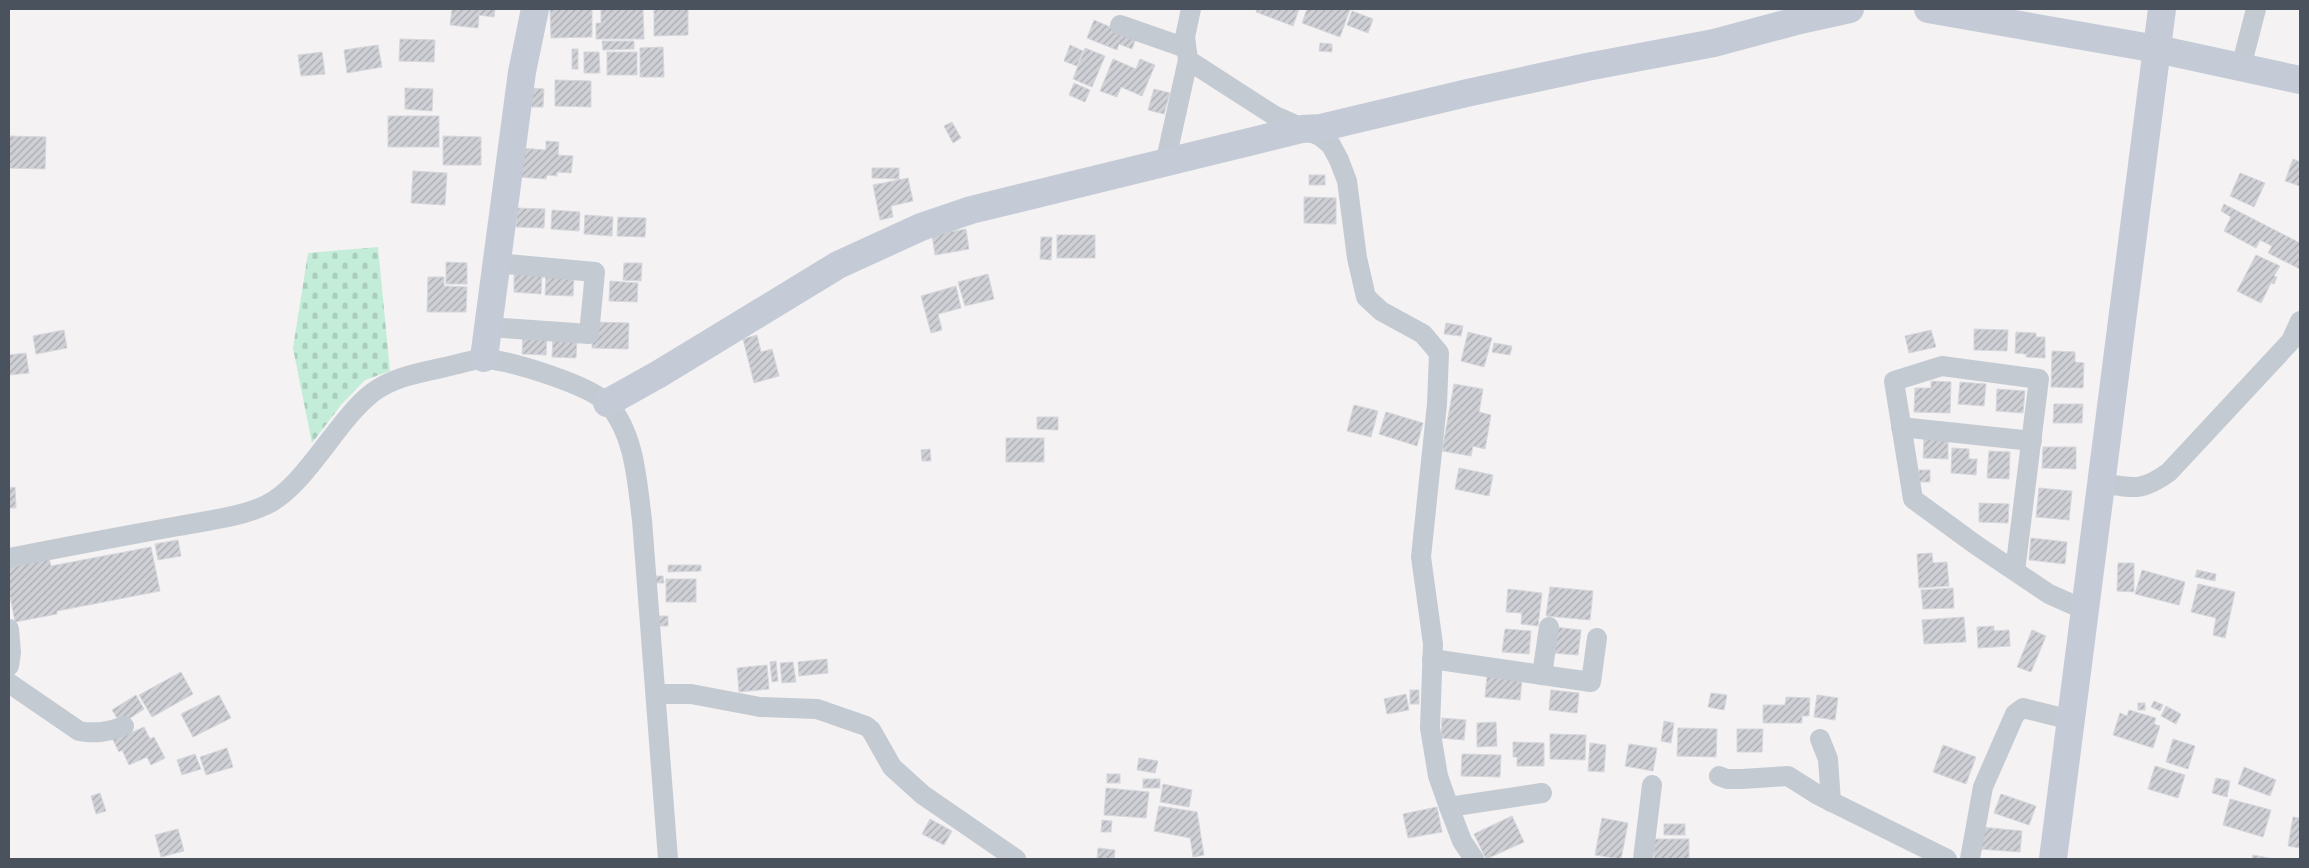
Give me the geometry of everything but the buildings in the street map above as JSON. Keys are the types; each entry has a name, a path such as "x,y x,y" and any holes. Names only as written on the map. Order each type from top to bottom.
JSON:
{"street":[{"path":"484,358 522,72 536,9"},
{"path":"1165,164 1187,54 1185,37 1191,9"},
{"path":"607,403 659,374 838,265 921,227 971,210 1302,130 1320,128 1587,67 1714,43 1850,9"},
{"path":"1928,9 2157,49 2300,80"},
{"path":"2053,859 2162,9"},
{"path":"2241,67 2256,9"},
{"path":"1120,25 1187,54 1275,116 1326,140 1331,145 1347,181 1356,258 1366,297 1381,311 1423,334 1439,353 1437,404 1421,557 1433,644 1431,743 1438,776 1449,807 1462,842 1474,859"},
{"path":"488,327 589,334 595,272 496,264"},
{"path":"2101,483 2142,487 2153,484 2169,472 2291,341 2300,321"},
{"path":"9,558 230,516 266,505 286,491 339,427 373,392 394,380 413,374 484,358 583,387 607,403 620,421 636,470 656,694 668,859"},
{"path":"2015,571 2039,379 1942,366 1894,381 1913,499 2015,571 2049,594 2085,610"},
{"path":"1901,427 2032,441"},
{"path":"1542,675 1549,627"},
{"path":"9,629 11,653 9,666"},
{"path":"1432,659 1591,682 1597,638"},
{"path":"9,683 79,731 92,734 124,726"},
{"path":"656,694 691,694 760,708 817,709 866,726 872,730 892,766 923,795 1016,859"},
{"path":"1970,859 1983,787 2015,714 2023,708 2071,720"},
{"path":"1820,740 1828,759 1831,802"},
{"path":"1719,776 1727,779 1788,776 1831,802 1947,859"},
{"path":"1643,859 1652,784"},
{"path":"1449,807 1542,793"}],"green space":[{"path":"378,247 390,371 365,380 341,405 312,443 293,348 308,253"}]}
